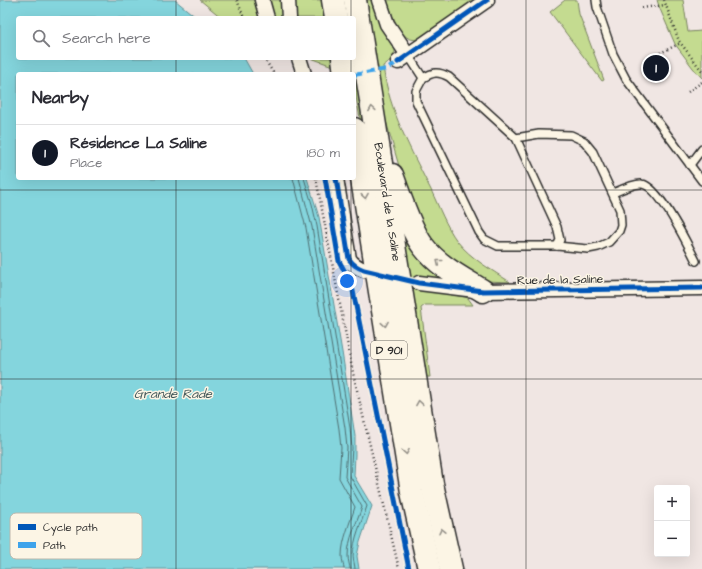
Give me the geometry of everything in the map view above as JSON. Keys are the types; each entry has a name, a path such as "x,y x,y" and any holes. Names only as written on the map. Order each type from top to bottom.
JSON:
{"main road":[{"path":"333,0 336,16"},
{"name":"Boulevard de la Saline","path":"355,0 432,484 451,569"},
{"path":"342,60 345,72"},
{"path":"377,138 411,224 423,246 441,263 483,291"},
{"name":"Boulevard de la Saline","path":"356,142 412,492 429,569"}],"street":[{"path":"262,0 266,16"},
{"path":"288,0 289,16"},
{"path":"379,0 387,24 403,59 487,0"},
{"path":"300,60 303,72"},
{"path":"336,180 349,258 352,263 364,270"},
{"name":"Rue de la Saline","path":"419,283 483,291 702,288"}],"lane":[{"path":"596,0 613,54 623,74 702,181"},
{"path":"403,59 423,78"},
{"path":"516,138 539,134 571,135 584,141 593,152 620,210 621,225 616,235 609,242 593,249 557,246 498,246 491,243 482,235 416,101 416,91 419,82 423,78 437,72 449,77 516,138 557,227 560,240 557,246"},
{"path":"690,165 702,149"},
{"path":"613,193 638,184 647,186 664,205 696,261"}],"path":[{"path":"237,0 243,16"},
{"path":"664,0 681,43 702,71"},
{"path":"642,8 665,5"},
{"path":"660,53 681,43"},
{"path":"265,60 273,72"},
{"path":"688,92 702,82"},
{"path":"316,180 353,373 399,569"}],"green space":[{"path":"200,0 373,0 375,12 382,28 391,39 395,47 393,57 383,66 390,99 402,130 449,229 457,241 469,253 482,264 510,282 486,281 432,249 401,173 386,121 377,82 443,569 437,569 387,265 356,97 356,72 349,72 316,60 356,60 356,16 220,16"},
{"path":"387,0 475,0 418,39 412,39 406,37 398,26"},
{"path":"565,0 577,0 579,14 604,80 602,81 550,12"},
{"path":"657,0 683,0 688,32 702,31 702,78 675,44"},
{"path":"401,218 456,280 417,277 419,289 465,297 468,298 473,305 425,305 421,308 430,377 426,377"}],"water":[{"name":"Grande Rade","path":"0,0 175,0 195,16 16,16 16,60 245,60 252,72 16,72 16,180 308,180 319,217 342,352 355,436 354,476 372,506 357,556 359,569 0,569"}],"marked path":[{"path":"356,75 387,69 398,62"}],"cycle path":[{"path":"398,62 487,0"},
{"path":"325,180 339,261 350,281 353,291 409,569"},
{"path":"336,180 349,259 355,266 364,270 419,283 483,291 702,288"}],"place":[{"name":"Résidence La Saline","path":"656,68"}]}
